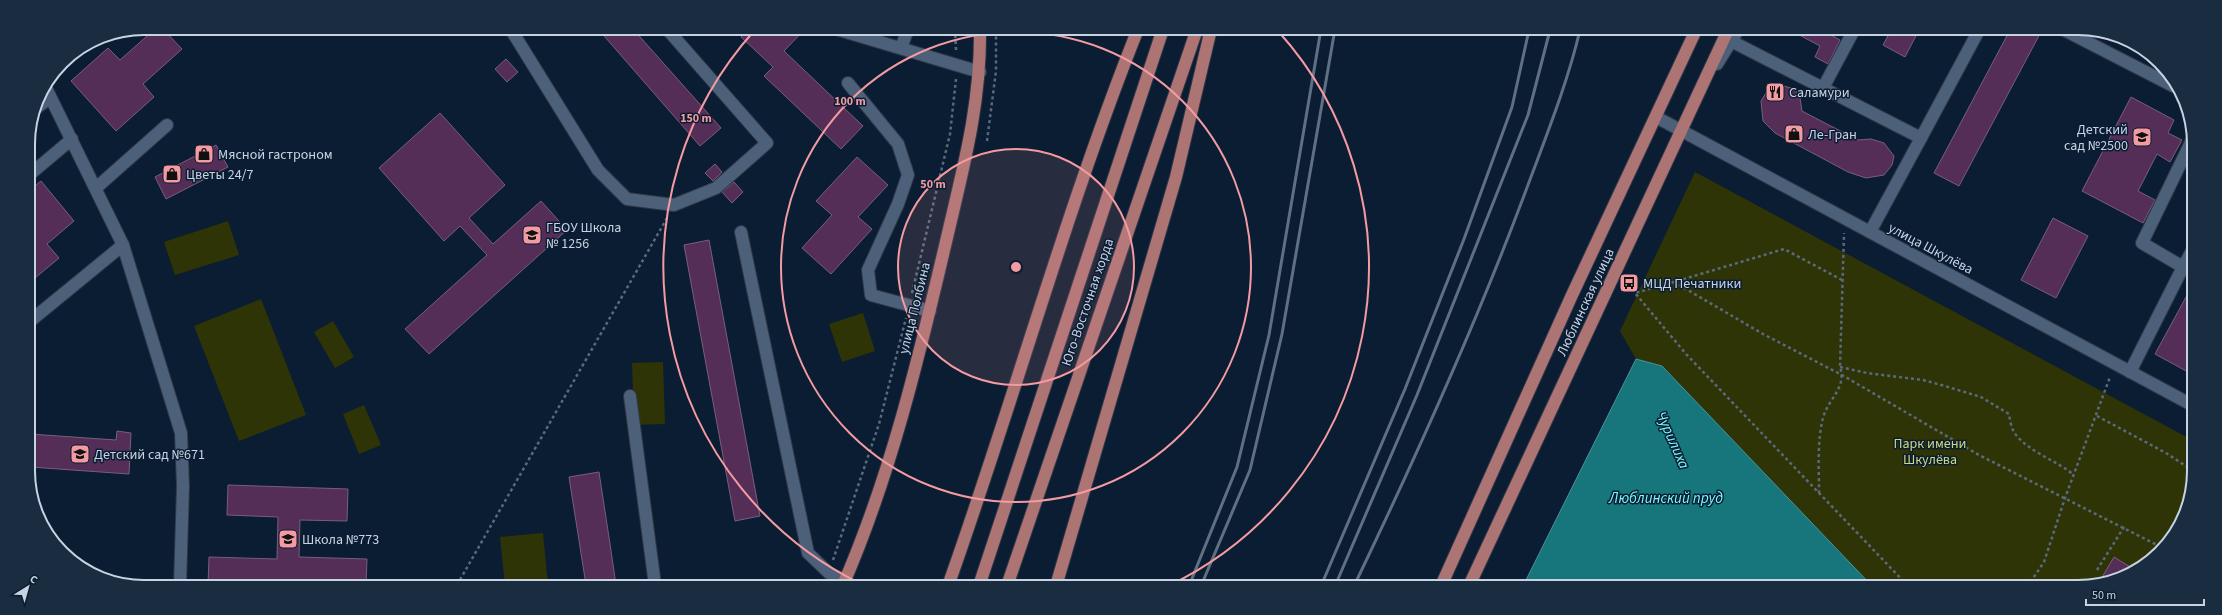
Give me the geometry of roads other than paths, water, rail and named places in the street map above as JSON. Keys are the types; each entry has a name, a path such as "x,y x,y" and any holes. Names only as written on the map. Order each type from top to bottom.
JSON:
{"main road":[{"name":"улица Полбина","path":"845,580 880,489 903,412 930,311 970,138 980,72 980,35"},
{"path":"950,580 974,514 1019,369 1109,100 1136,35"},
{"name":"Юго-Восточная хорда","path":"981,580 1161,35"},
{"name":"Юго-Восточная хорда","path":"1009,580 1195,35"},
{"path":"1058,580 1119,366 1176,177 1210,35"},
{"name":"Люблинская улица","path":"1444,580 1572,295 1694,35"},
{"name":"Люблинская улица","path":"1472,580 1700,90 1729,36"}],"street":[{"path":"514,35 598,170 627,200 674,206 716,188 767,143 672,35"},
{"path":"857,35 980,72"},
{"path":"901,48 906,35"},
{"path":"1823,88 1851,35"},
{"path":"1870,232 1976,35"},
{"path":"2074,35 2170,84"},
{"path":"1729,36 1823,88 1921,138"},
{"path":"848,83 898,144 908,174 898,204 868,270 871,295 930,311"},
{"path":"48,93 72,139 123,245 181,433 182,486 180,580"},
{"path":"43,103 50,98"},
{"name":"улица Шкулёва","path":"1656,117 2187,402"},
{"path":"96,188 167,125"},
{"path":"35,170 72,139"},
{"path":"2187,150 2142,243 2187,268"},
{"path":"741,232 808,553 828,573 839,580"},
{"path":"35,317 123,245"},
{"path":"2130,372 2187,271"},
{"path":"630,396 654,580"}],"water":[{"name":"Люблинский пруд","path":"1636,359 1662,366 1866,580 1526,580"}],"railway":[{"path":"1191,580 1237,467 1269,335 1320,35"},
{"path":"1204,580 1250,470 1282,334 1334,35"},
{"path":"1324,580 1405,389 1464,239 1512,107 1528,35"},
{"path":"1338,580 1417,395 1528,115 1549,35"},
{"path":"1357,580 1400,489 1486,293 1555,112 1569,71 1579,35"}],"place":[{"name":"Саламури","path":"1775,92"},
{"name":"Ле-Гран","path":"1794,134"},
{"name":"Детский сад №2500","path":"2142,137"},
{"name":"Мясной гастроном","path":"204,154"},
{"name":"Цветы 24/7","path":"172,174"},
{"name":"ГБОУ Школа № 1256","path":"532,235"},
{"name":"МЦД Печатники","path":"1629,283"},
{"name":"Детский сад №671","path":"80,454"},
{"name":"Школа №773","path":"288,539"}],"water label":[{"name":"Чурилиха","path":"1673,440"}],"park label":[{"name":"Парк имени Шкулёва","path":"1930,452"}]}
